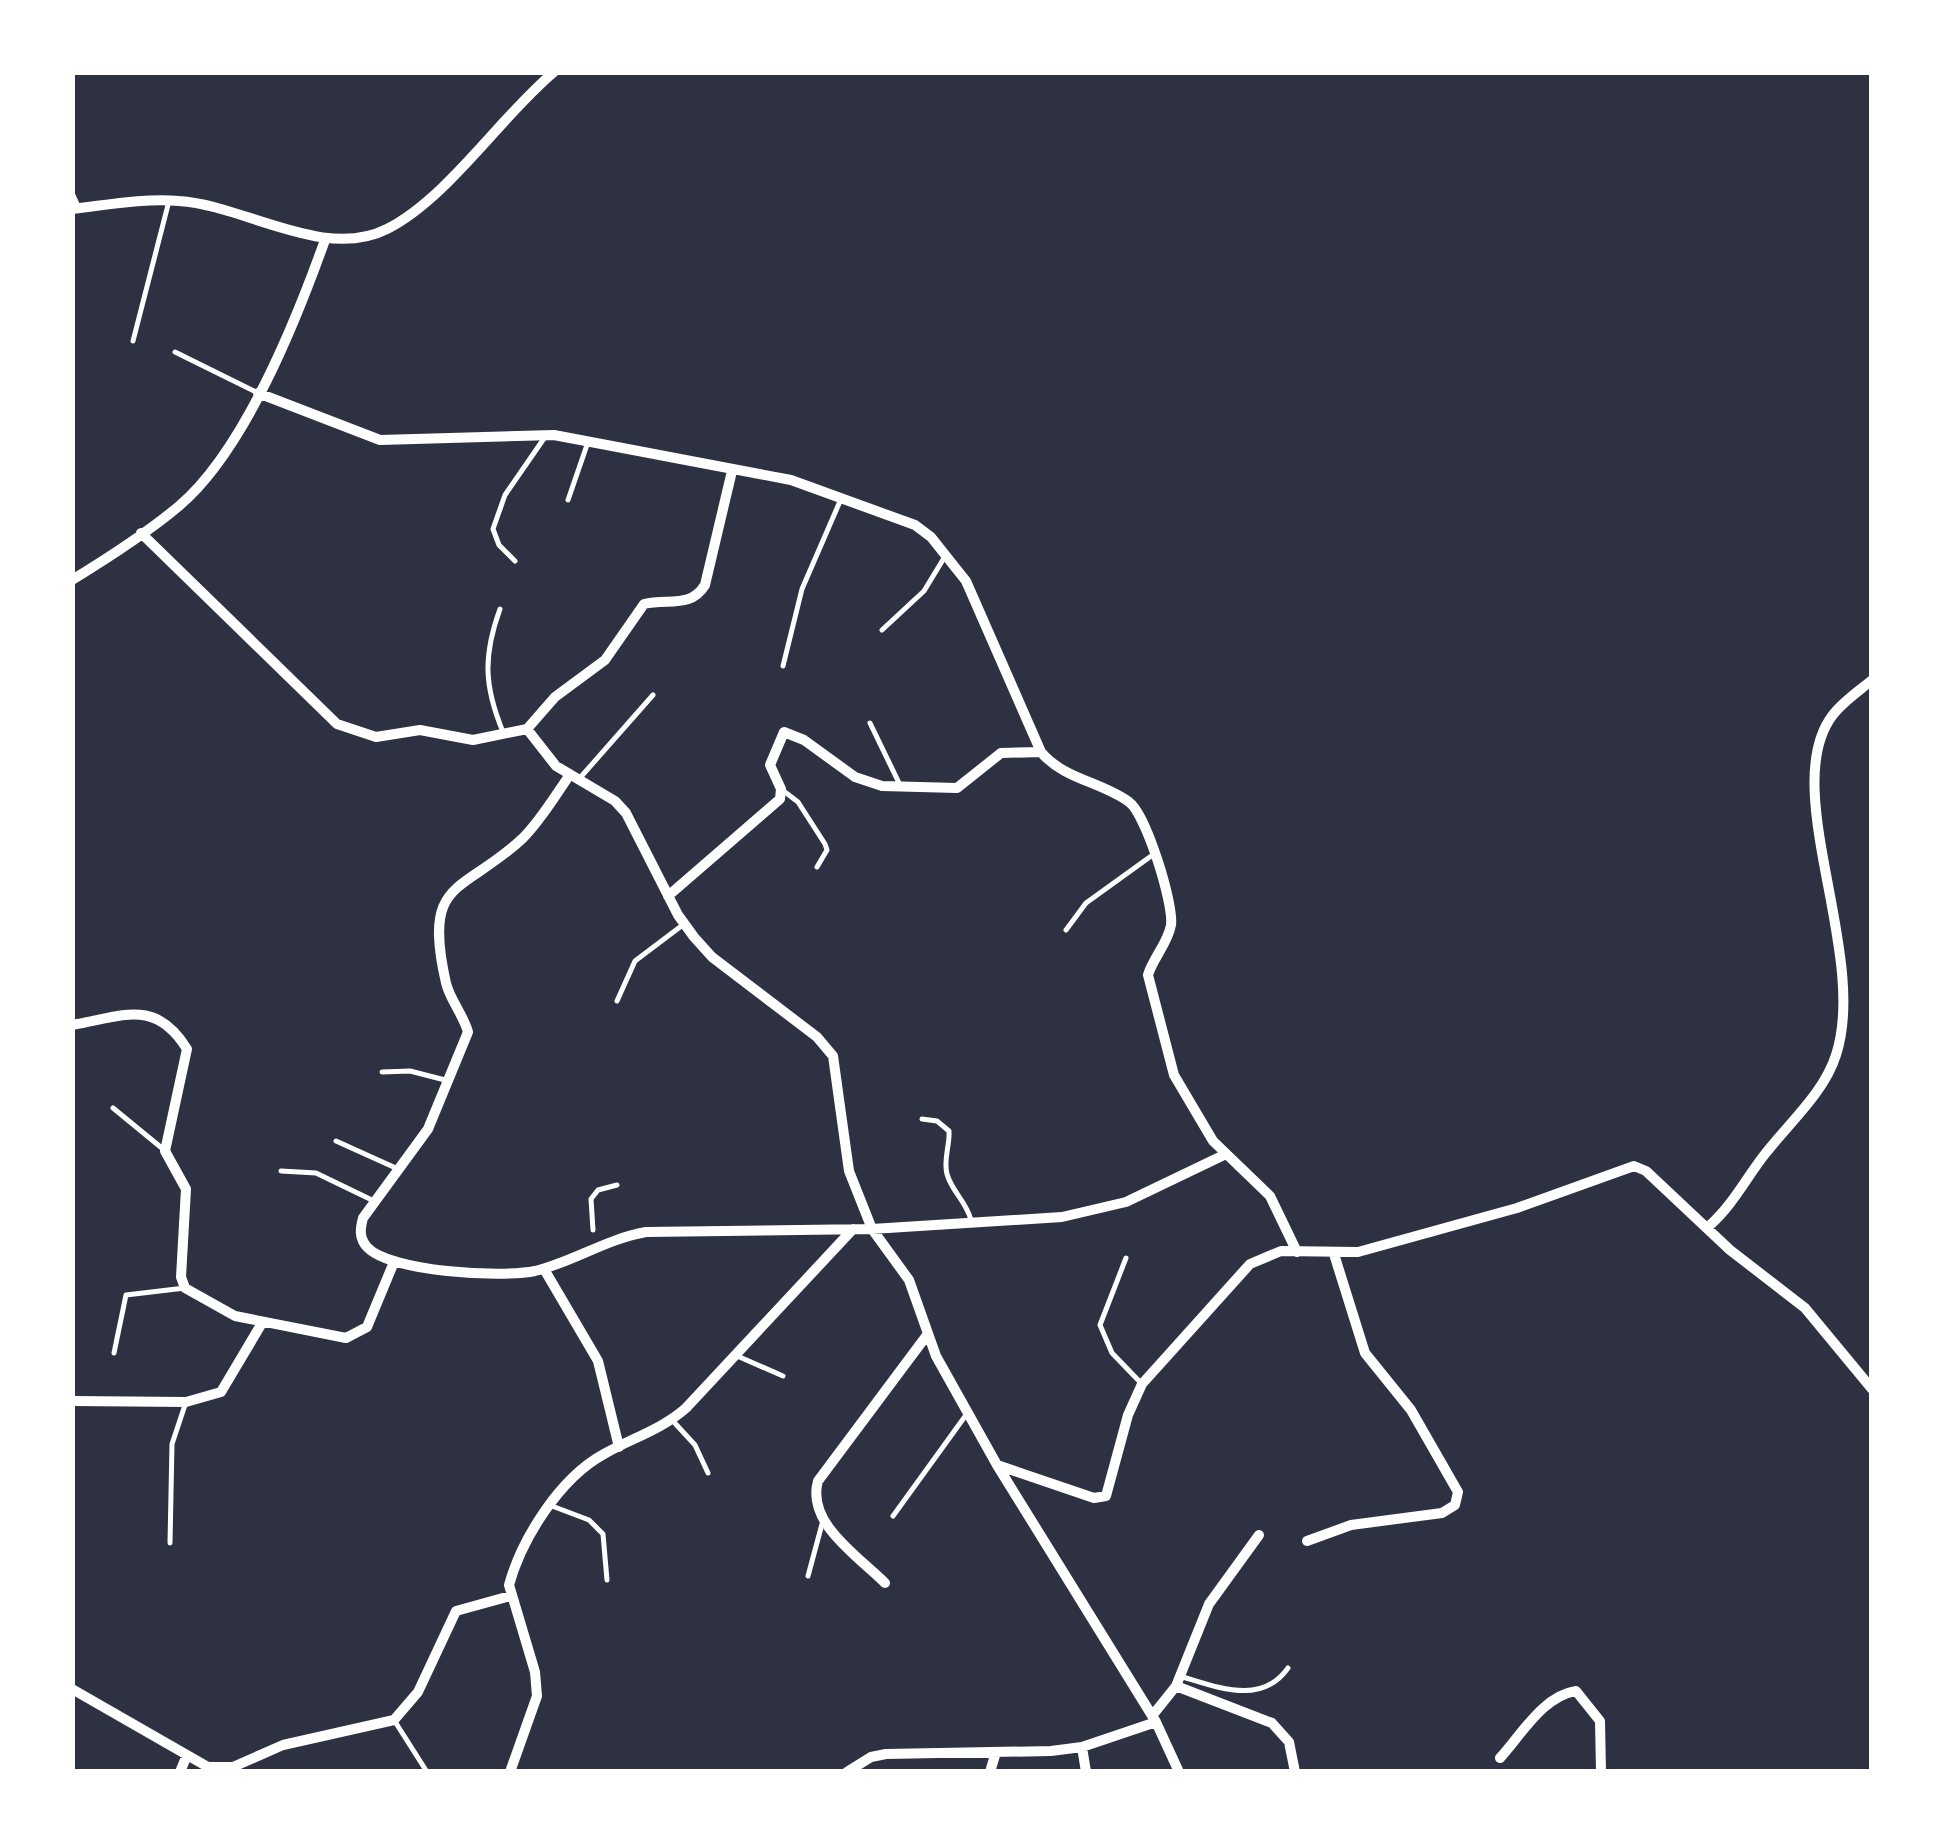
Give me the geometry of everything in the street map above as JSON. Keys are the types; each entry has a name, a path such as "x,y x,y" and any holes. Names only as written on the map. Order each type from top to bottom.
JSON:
{"street":[{"path":"76,209 169,201 214,207 325,240 386,230 448,181 524,97 554,72"},
{"path":"72,580 141,533 199,486 290,334 325,240"},
{"path":"258,393 380,440 547,434 790,480 915,525 946,556 977,601 1041,752 1061,769 1132,803 1142,816 1172,924 1152,962 1148,988 1174,1075 1224,1155 1270,1196 1297,1252"},
{"path":"141,533 337,724 376,737 405,730 473,740 526,729 556,697 605,660 644,604 698,596 705,585 732,471"},
{"path":"1709,1226 1725,1212 1763,1156 1814,1096 1836,1056 1844,980 1839,924 1818,832 1815,772 1831,717 1872,680"},
{"path":"526,729 574,778 615,800 626,813 684,924 712,957 817,1038 832,1056 839,1076 849,1171 872,1229 909,1280 927,1335 997,1465 1154,1719 1179,1772"},
{"path":"668,896 774,807 781,789 770,764 784,732 804,740 868,784 957,788 1002,753 1041,752"},
{"path":"574,778 522,839 457,883 444,899 438,918 446,980 468,1032 421,1141 374,1201 360,1233 365,1246 394,1262 466,1271 544,1268 596,1243 646,1232 872,1229 1095,1211 1126,1202 1224,1155"},
{"path":"72,1025 135,1012 150,1014 180,1038 187,1049 165,1151 186,1189 181,1277 184,1288 209,1306 262,1323 346,1338 358,1335 374,1315 394,1262"},
{"path":"997,1465 1094,1498 1106,1496 1128,1415 1142,1384 1250,1264 1264,1254 1334,1254 1517,1208 1634,1166 1804,1308 1872,1388"},
{"path":"510,1772 536,1696 535,1672 510,1596 514,1566 552,1506 586,1466 672,1420 853,1229"},
{"path":"1307,1542 1351,1525 1442,1513 1455,1505 1458,1492 1411,1410 1365,1353 1334,1254"},
{"path":"544,1268 598,1362 619,1447"},
{"path":"72,1401 186,1402 222,1392 262,1323"},
{"path":"884,1583 823,1521 814,1498 818,1481 927,1335"},
{"path":"846,1772 886,1754 1082,1747 1154,1719 1178,1681 1210,1604 1259,1535"},
{"path":"73,1692 220,1769 283,1745 394,1720 410,1708 456,1610 510,1596"},
{"path":"1178,1681 1272,1723 1289,1742 1295,1772"},
{"path":"1500,1758 1547,1704 1560,1694 1576,1691 1600,1720 1601,1772"},
{"path":"1082,1747 1086,1772"},
{"path":"990,1772 996,1752"},
{"path":"180,1772 188,1755"}],"lane":[{"path":"72,194 76,209"},
{"path":"133,341 169,201"},
{"path":"176,352 258,393"},
{"path":"515,561 498,545 493,529 505,495 547,434"},
{"path":"568,500 588,442"},
{"path":"784,666 802,589 842,498"},
{"path":"882,630 924,591 946,556"},
{"path":"500,610 486,648 492,705 504,735"},
{"path":"574,778 654,695"},
{"path":"870,723 900,785"},
{"path":"781,789 798,802 825,844 818,867"},
{"path":"1066,930 1086,903 1154,854"},
{"path":"618,1000 635,961 684,924"},
{"path":"382,1072 410,1071 448,1081"},
{"path":"113,1108 165,1151"},
{"path":"922,1119 937,1121 949,1131 945,1162 948,1180 966,1200 972,1223"},
{"path":"336,1142 398,1169"},
{"path":"281,1171 316,1173 374,1201"},
{"path":"594,1230 591,1199 598,1190 617,1185"},
{"path":"1126,1258 1100,1325 1112,1353 1142,1384"},
{"path":"114,1353 126,1296 184,1288"},
{"path":"736,1355 783,1376"},
{"path":"170,1542 172,1444 186,1402"},
{"path":"893,1516 968,1413"},
{"path":"672,1420 695,1445 708,1473"},
{"path":"552,1506 588,1520 604,1534 607,1580"},
{"path":"808,1576 823,1521"},
{"path":"1178,1681 1231,1690 1259,1690 1276,1685 1288,1668"},
{"path":"394,1720 428,1772"}]}
